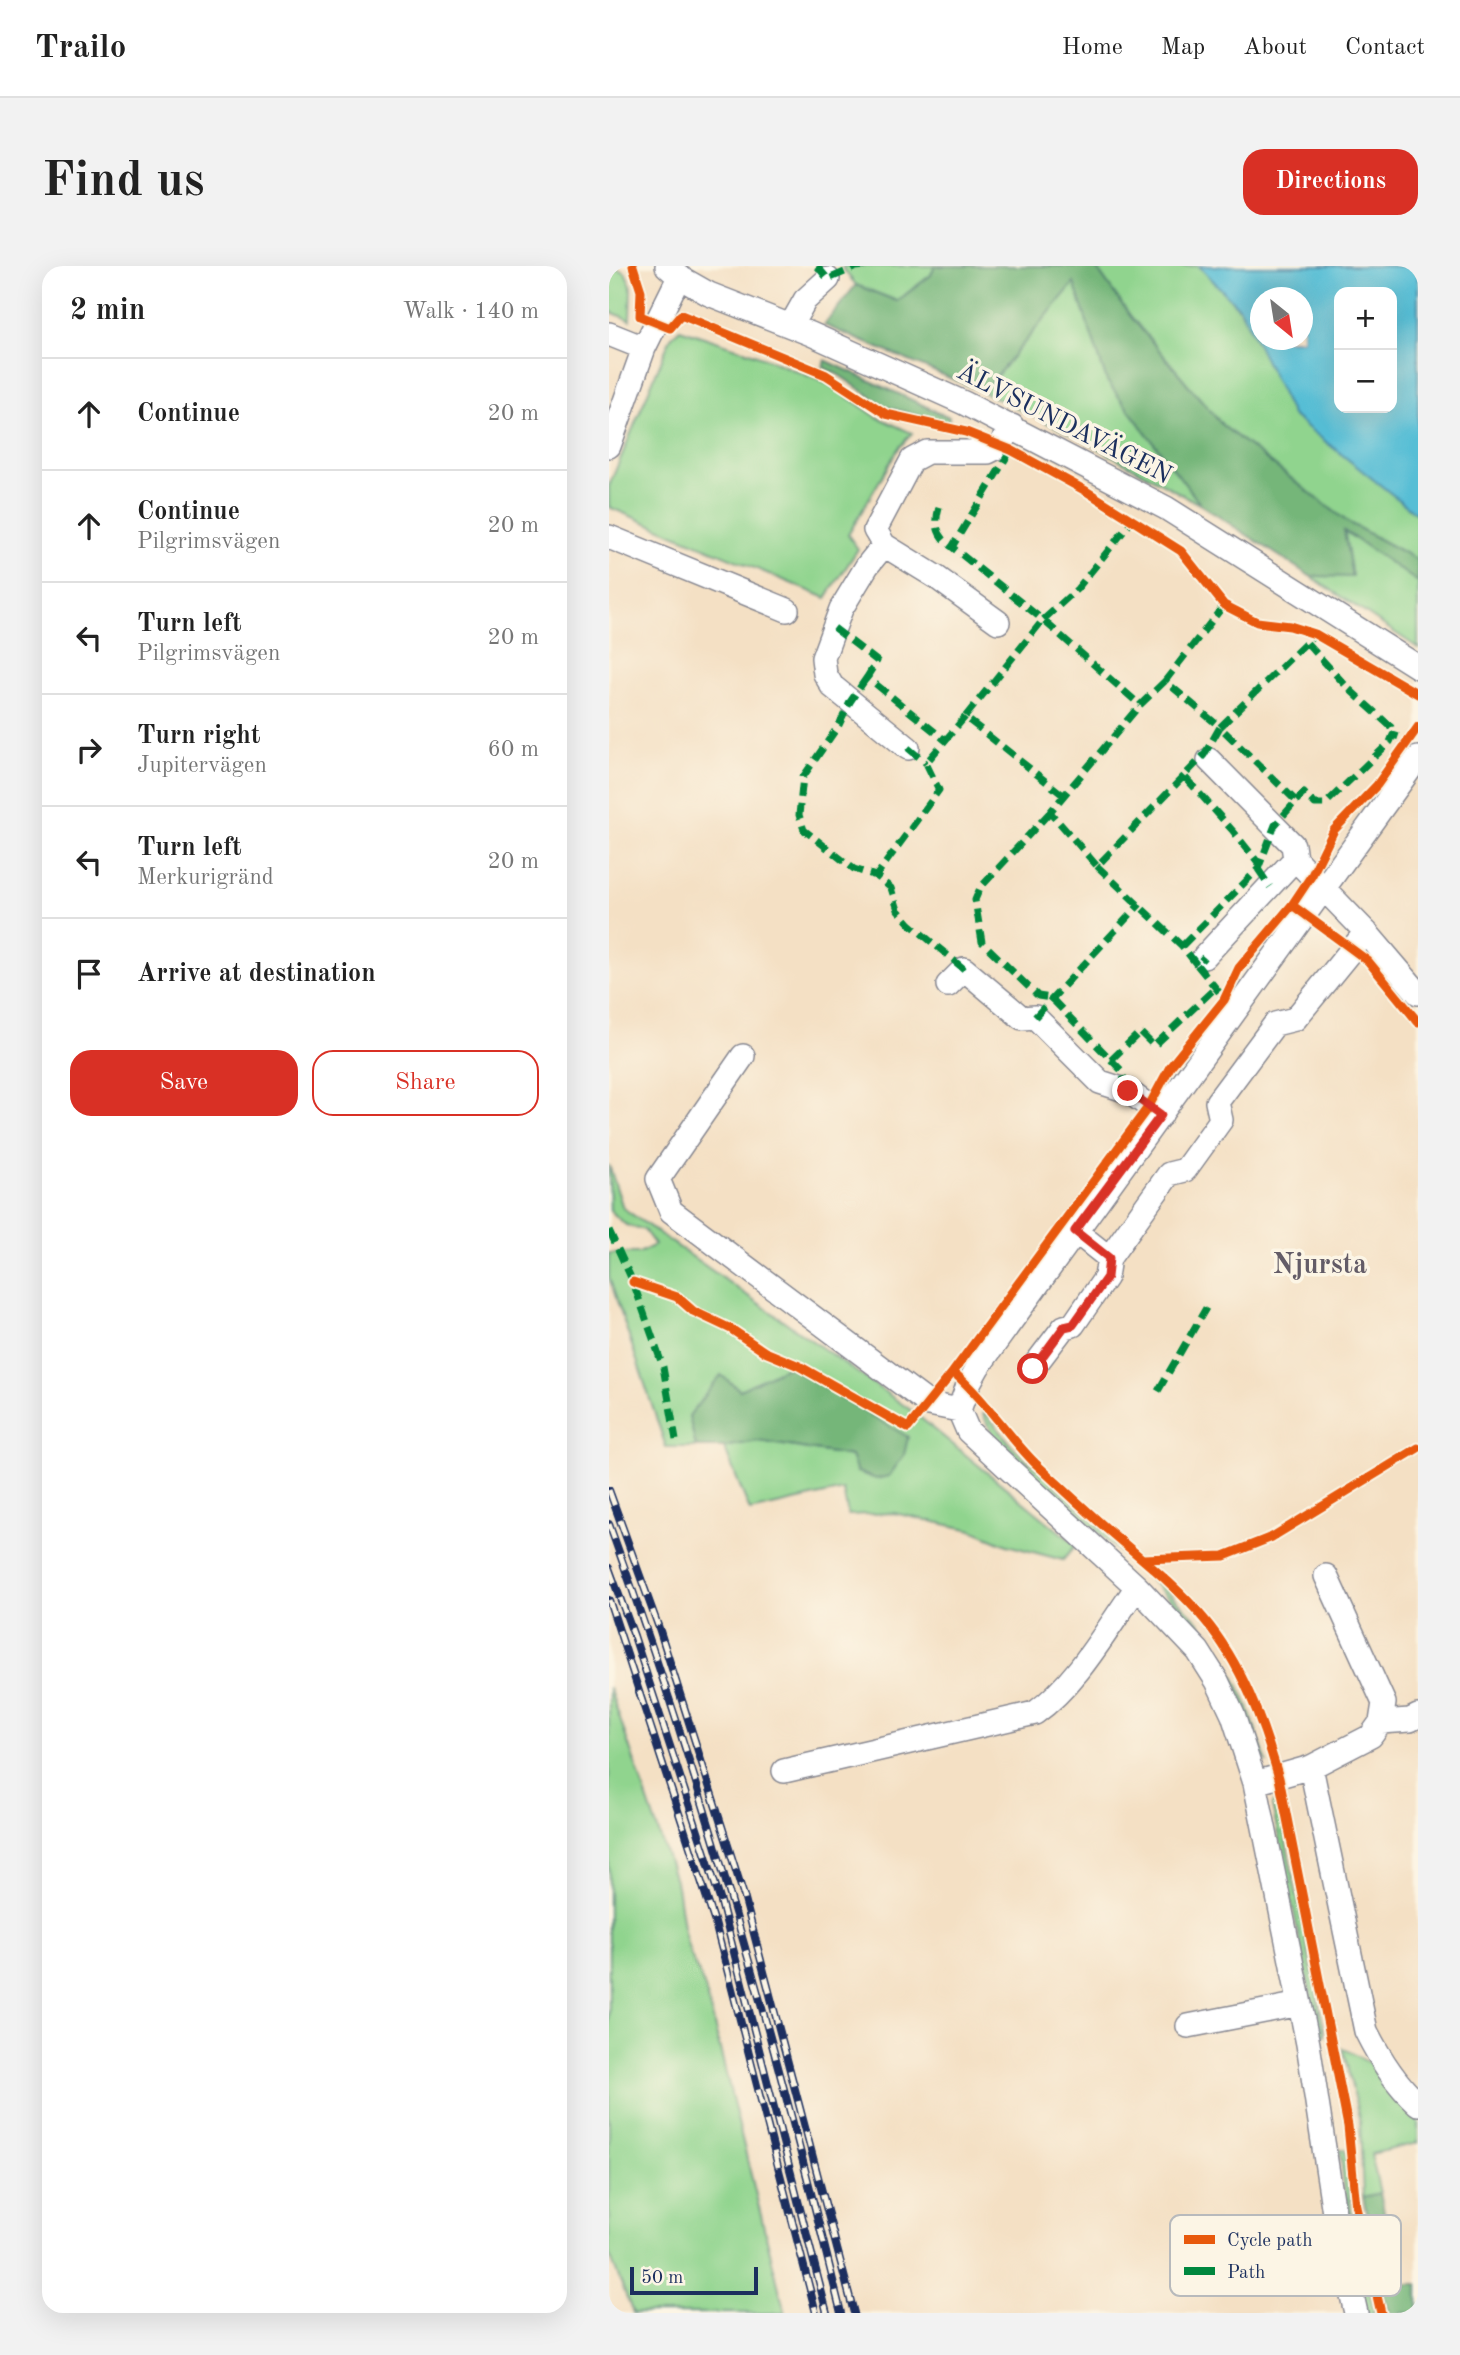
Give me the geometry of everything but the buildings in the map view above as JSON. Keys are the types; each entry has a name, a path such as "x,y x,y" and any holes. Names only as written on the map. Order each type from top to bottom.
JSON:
{"street":[{"name":"ÄLVSUNDAVÄGEN","path":"673,272 709,294 791,325 1012,426 1166,508 1418,667"},
{"path":"609,446 673,272"},
{"path":"791,325 805,300 828,279"},
{"path":"609,334 644,348"},
{"path":"998,622 936,577 884,545 876,530 912,460 927,452 988,452 1000,446 1012,426"},
{"path":"609,537 787,610"},
{"path":"884,545 867,566 841,609 823,658 825,674 832,686 908,748"},
{"path":"1334,2215 1300,2004 1255,1783 1233,1715 1217,1681 1198,1651 1137,1587 968,1432 959,1410 978,1367 1418,758"},
{"path":"1209,760 1293,845 1295,859 1366,932 1418,993"},
{"path":"1204,957 1295,859"},
{"path":"1033,1369 1064,1327 1073,1325 1107,1277 1109,1258 1169,1174 1185,1170 1221,1120 1217,1102 1275,1024 1295,1019 1366,932"},
{"path":"948,985 964,969 1022,1018 1035,1017 1100,1082 1128,1091 1161,1115"},
{"path":"743,1056 658,1180 671,1211 929,1404 959,1410"},
{"path":"1075,1231 1109,1258"},
{"path":"1255,1783 1311,1768 1371,1736 1381,1722 1384,1703 1326,1576"},
{"path":"784,1771 1035,1713 1052,1701 1067,1683 1137,1587"},
{"path":"1381,1722 1410,1720 1418,1716"},
{"path":"1311,1768 1366,2031 1382,2063 1418,2104"},
{"path":"1188,2026 1300,2004"}],"green space":[{"path":"609,266 625,272 631,285 630,320 609,311"},
{"path":"935,266 931,275 897,301 856,285 842,268"},
{"path":"935,266 1095,266 1131,317 1223,426 1349,523 1418,560 1418,582 1344,531 1352,577 1310,576 1201,505 1107,381 1074,283 983,392 824,325 856,285 897,301 931,275"},
{"path":"1095,266 1199,266 1241,310 1250,328 1250,350 1264,350 1348,458 1418,515 1418,560 1349,523 1223,426 1131,317"},
{"path":"1074,282 1107,381 1201,505 1087,442 983,392"},
{"path":"680,329 752,353 828,384 877,417 912,433 898,449 848,535 858,549 826,598 609,507 609,486 671,337"},
{"path":"825,360 949,417 949,424 886,407 823,367"},
{"path":"1344,530 1418,582 1418,648 1310,576 1352,576"},
{"path":"609,1165 623,1208 912,1411 1076,1545 1063,1560 1007,1545 972,1530 894,1513 848,1515 843,1490 750,1511 724,1447 758,1441 851,1456 857,1472 889,1476 740,1390 721,1376 689,1416 696,1447 666,1447 609,1277 609,1253 639,1253 655,1245 644,1230 626,1225 610,1211"},
{"path":"788,1366 908,1437 904,1455 889,1476 876,1479 857,1472 851,1456 758,1441 724,1447 696,1447 689,1416 721,1375 740,1390"},
{"path":"983,1414 986,1414 1013,1447 1199,1622 1227,1662 1247,1704 1267,1763 1255,1743 1226,1673 1200,1633 1148,1578 1008,1453 989,1428"},
{"path":"609,1687 677,1886 683,1927 690,1954 705,1988 785,2313 633,2313 609,2253"},
{"path":"1277,1797 1325,2035 1319,2035 1272,1805"},
{"path":"1343,2048 1376,2067 1418,2117 1418,2143 1371,2154 1380,2193 1363,2197 1360,2122"},
{"path":"1340,2149 1345,2149 1353,2215 1348,2215"},
{"path":"1380,2193 1385,2215 1367,2215 1363,2197"},
{"path":"1401,2284 1418,2284 1418,2313 1390,2313 1384,2296 1401,2296"},
{"path":"1362,2296 1370,2296 1374,2313 1366,2313"}],"water":[{"path":"1199,266 1418,266 1418,515 1292,415 1260,350 1313,350 1313,287 1250,287 1250,329 1241,310"}],"railway":[{"path":"609,1490 660,1631 744,1896 854,2313"},
{"path":"609,1524 707,1817 764,2014 841,2313"},
{"path":"609,1568 721,1902 827,2313"},
{"path":"609,1600 715,1923 816,2313"}],"marked path":[{"path":"817,266 828,279 865,266"},
{"path":"1011,450 952,547 1043,620 1077,589 1132,521"},
{"path":"939,507 938,530 952,547"},
{"path":"1224,605 1165,681 1220,727 1315,634"},
{"path":"1063,795 965,717 1043,620 1140,705"},
{"path":"834,628 877,661 867,677 945,740"},
{"path":"1307,643 1348,688 1391,727 1393,735"},
{"path":"867,677 839,725 803,777 799,815 804,830 854,869 876,876"},
{"path":"1165,681 1140,705 1050,812 1097,866 1184,776"},
{"path":"964,969 910,924 898,910 891,888 876,876 939,790 926,763 965,717"},
{"path":"1182,946 1258,869 1275,825 1296,801 1220,727 1204,755 1184,776 1233,831 1260,865"},
{"path":"1296,801 1304,793 1315,804 1325,804 1390,742 1393,735 1408,740"},
{"path":"908,748 926,763"},
{"path":"1050,812 980,888 975,900 982,942 1038,996 1051,998 1121,1070 1128,1091"},
{"path":"1097,866 1182,946 1197,965 1204,957"},
{"path":"1258,869 1270,887"},
{"path":"1035,1017 1140,904"},
{"path":"1197,965 1219,992"},
{"path":"1111,1060 1140,1032 1154,1046 1215,988"},
{"path":"609,1230 633,1282 663,1367 676,1440"},
{"path":"1158,1391 1206,1308"}],"cycle path":[{"path":"633,266 641,291 640,316 670,328 681,315 826,375 886,414 966,432 1011,450 1086,491 1181,551 1224,605 1257,622 1290,626 1315,634 1418,694"},
{"path":"1358,2215 1348,2126 1279,1778 1250,1694 1217,1636 1193,1607 1170,1583 1035,1463 953,1372 1149,1106 1170,1067 1224,1000 1239,968 1292,905 1312,875 1334,830 1377,785 1418,727"},
{"path":"1292,905 1368,961 1418,1022"},
{"path":"633,1282 677,1297 693,1311 731,1329 765,1352 799,1366 908,1428 953,1372"},
{"path":"1143,1559 1224,1556 1272,1537 1418,1448"},
{"path":"1377,2296 1381,2313"}],"district":[{"name":"Njursta","path":"1320,1266"}],"route":[{"path":"1033,1369 1064,1327 1073,1325 1107,1277 1109,1258 1075,1231 1161,1115 1128,1091"}]}
